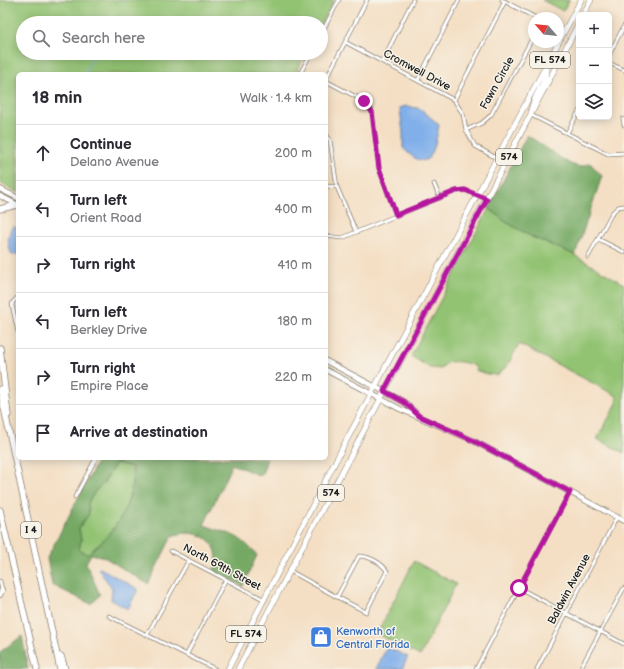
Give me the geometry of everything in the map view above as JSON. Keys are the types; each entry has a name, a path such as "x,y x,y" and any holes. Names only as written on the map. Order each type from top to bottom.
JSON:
{"highway":[{"path":"0,209 16,205"},
{"path":"0,348 8,408 8,427"},
{"name":"I 4","path":"0,389 60,669"},
{"name":"I 4","path":"0,510 37,669"},
{"path":"52,632 65,669"}],"main road":[{"name":"FL 574","path":"228,669 581,0"},
{"path":"585,12 591,0"},
{"name":"574","path":"238,669 576,29"},
{"path":"519,120 531,115 531,105 548,72 546,66"},
{"path":"265,598 278,594 275,581"}],"street":[{"path":"328,21 339,0"},
{"path":"328,76 367,0"},
{"path":"382,62 413,0"},
{"path":"418,80 459,0"},
{"path":"454,100 504,1 528,14"},
{"path":"612,49 624,26"},
{"name":"Cromwell Drive","path":"345,42 454,100 462,114 466,130 475,146 498,159"},
{"name":"Fawn Circle","path":"466,130 482,124 491,115 528,46"},
{"path":"301,72 307,60"},
{"path":"612,64 624,70"},
{"path":"328,81 364,101 372,112 379,168 396,215"},
{"path":"531,115 608,154 624,153"},
{"path":"567,133 576,116"},
{"path":"623,119 624,125"},
{"path":"328,137 330,140 337,187 356,232"},
{"path":"434,184 440,198"},
{"path":"328,186 337,187"},
{"path":"0,189 16,197"},
{"path":"328,236 342,238 396,215 465,190 479,194 487,199"},
{"path":"0,196 16,204"},
{"path":"588,257 612,213 618,207 624,206"},
{"path":"598,238 624,252"},
{"path":"16,299 12,306 16,323"},
{"path":"328,361 404,402 419,416"},
{"path":"328,371 380,398 472,440 624,521"},
{"path":"75,497 95,460"},
{"path":"476,669 570,492"},
{"name":"Baldwin Avenue","path":"537,669 617,518"},
{"name":"North 69th Street","path":"171,551 265,598"},
{"path":"290,571 337,597 366,612 388,571 385,566 365,556 359,556 337,597"},
{"path":"147,635 189,560"},
{"path":"187,654 226,579"},
{"path":"0,581 1,593"},
{"path":"519,588 624,644"},
{"path":"580,669 624,588"},
{"path":"109,616 215,669"}],"green space":[{"path":"0,0 334,0 325,16 16,16 16,60 302,60 296,72 16,72 16,192 0,183"},
{"path":"542,0 569,0 563,11"},
{"path":"527,135 570,164 580,167 590,163 602,176 575,255 534,238 504,221 489,208"},
{"path":"489,208 504,221 534,238 567,251 624,284 624,453 597,439 617,403 617,396 519,344 507,366 497,375 487,374 475,370 476,367 461,362 446,363 441,369 430,368 411,356"},
{"path":"98,460 266,460 262,475 232,464 204,525 233,535 244,542 257,555 243,586 214,571 217,556 213,546 204,537 191,533 172,536 148,584 104,557 91,554 86,563 100,595 91,604 52,585 47,558","holes":["116,463 132,467 131,493 127,505 115,527 87,554 79,550 81,540 79,528 89,514 88,503"]},
{"path":"116,463 132,467 130,493 121,516 114,527 97,546 87,554 79,551 81,540 79,528 89,514 88,503"},
{"path":"414,561 456,584 420,656 377,634"},
{"path":"22,636 28,669 0,669 0,652"}],"water":[{"path":"407,106 421,109 439,125 433,151 430,157 425,160 420,160 412,156 403,148 403,132 400,109 401,107"},
{"path":"13,226 16,228 16,254 12,255 9,247 8,240"},
{"path":"100,568 138,589 128,609 111,600 112,588 98,569"},
{"path":"387,647 408,657 402,669 376,669"}],"waterway":[{"path":"85,72 92,60"}],"place":[{"name":"Kenworth of Central Florida","path":"321,637"}],"route":[{"path":"364,101 372,112 379,168 396,215 456,191 465,190 479,194 487,199 384,391 404,402 419,416 472,440 570,492 519,588"}]}
